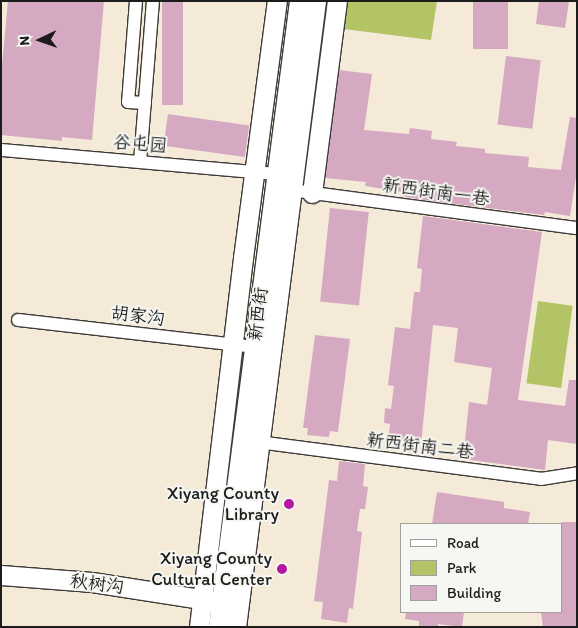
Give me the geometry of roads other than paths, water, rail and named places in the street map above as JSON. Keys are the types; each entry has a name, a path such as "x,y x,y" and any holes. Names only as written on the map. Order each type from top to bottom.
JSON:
{"main road":[{"path":"199,627 212,601 232,345 276,1"},
{"name":"新西街","path":"236,627 291,190 304,26 299,1"},
{"name":"新西街","path":"218,627 212,601 254,347 276,174 304,26 316,1"},
{"path":"312,193 337,1"},
{"path":"274,21 333,30"},
{"name":"秋树沟","path":"1,575 92,582 212,601"}],"street":[{"path":"136,1 128,102 145,103"},
{"path":"140,162 153,1"},
{"name":"谷屯园","path":"1,150 276,174"},
{"name":"新西街南一巷","path":"291,190 577,228"},
{"name":"胡家沟","path":"18,320 254,347"},
{"name":"新西街南二巷","path":"258,442 541,479 577,473"}],"place":[{"name":"Xiyang County Library","path":"289,504"},
{"name":"Xiyang County Cultural Center","path":"282,569"}]}
